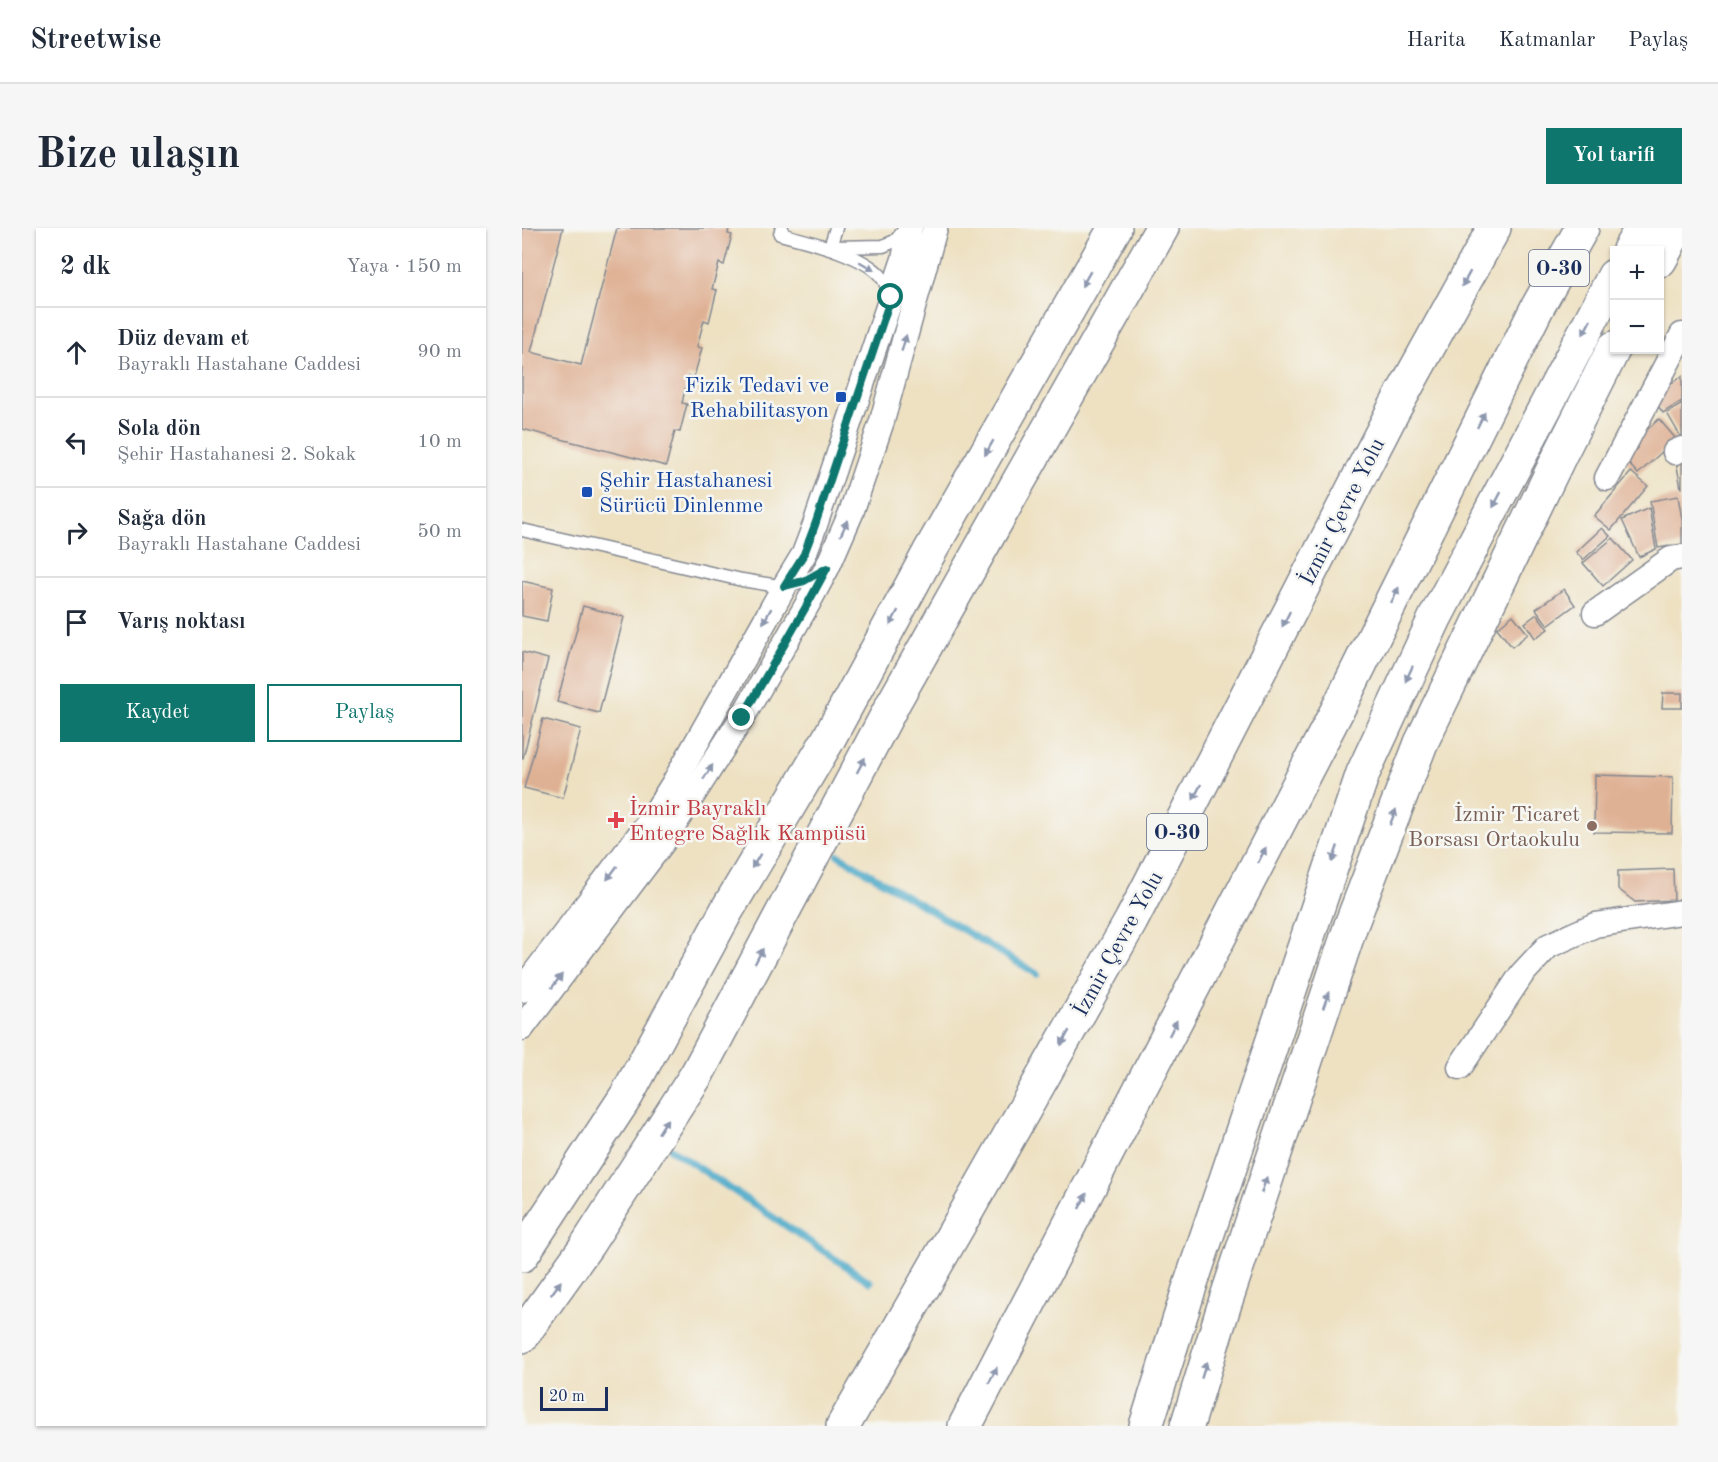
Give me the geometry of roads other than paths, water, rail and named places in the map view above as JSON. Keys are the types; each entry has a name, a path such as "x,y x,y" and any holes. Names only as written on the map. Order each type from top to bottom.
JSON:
{"highway":[{"path":"522,1255 627,1095 727,910 828,740 929,554 1115,228"},
{"path":"522,1336 587,1245 697,1074 894,702 1162,228"},
{"name":"İzmir Çevre Yolu","path":"843,1426 1131,921 1393,411 1494,228"},
{"name":"O-30","path":"965,1426 1341,704 1537,308 1582,228"},
{"path":"1537,308 1595,228"},
{"path":"1631,246 1642,228"},
{"path":"1664,251 1677,228"},
{"path":"1146,1426 1193,1278 1363,773 1435,618 1610,284"},
{"path":"1187,1426 1225,1303 1351,925 1421,743 1611,354"}],"street":[{"path":"522,990 650,821 804,554 904,259 910,228"},
{"path":"522,1028 663,842 742,718 827,568 851,513 882,421 935,228"},
{"path":"1607,478 1682,335"},
{"path":"1595,613 1671,559 1682,557"},
{"path":"1460,1067 1522,974 1548,946 1595,924 1682,912"}],"lane":[{"path":"782,228 780,234 831,247 875,270 883,278 891,297"},
{"path":"831,247 836,228"},
{"path":"831,247 883,246 895,241 906,228"},
{"path":"522,530 742,580 784,586 804,581 827,568"}],"waterway":[{"path":"838,855 1037,974"},
{"path":"671,1149 870,1282"}],"place":[{"name":"Fizik Tedavi ve Rehabilitasyon","path":"841,397"},
{"name":"Şehir Hastahanesi Sürücü Dinlenme","path":"587,492"},
{"name":"İzmir Bayraklı Entegre Sağlık Kampüsü","path":"616,820"},
{"name":"İzmir Ticaret Borsası Ortaokulu","path":"1592,826"}]}
